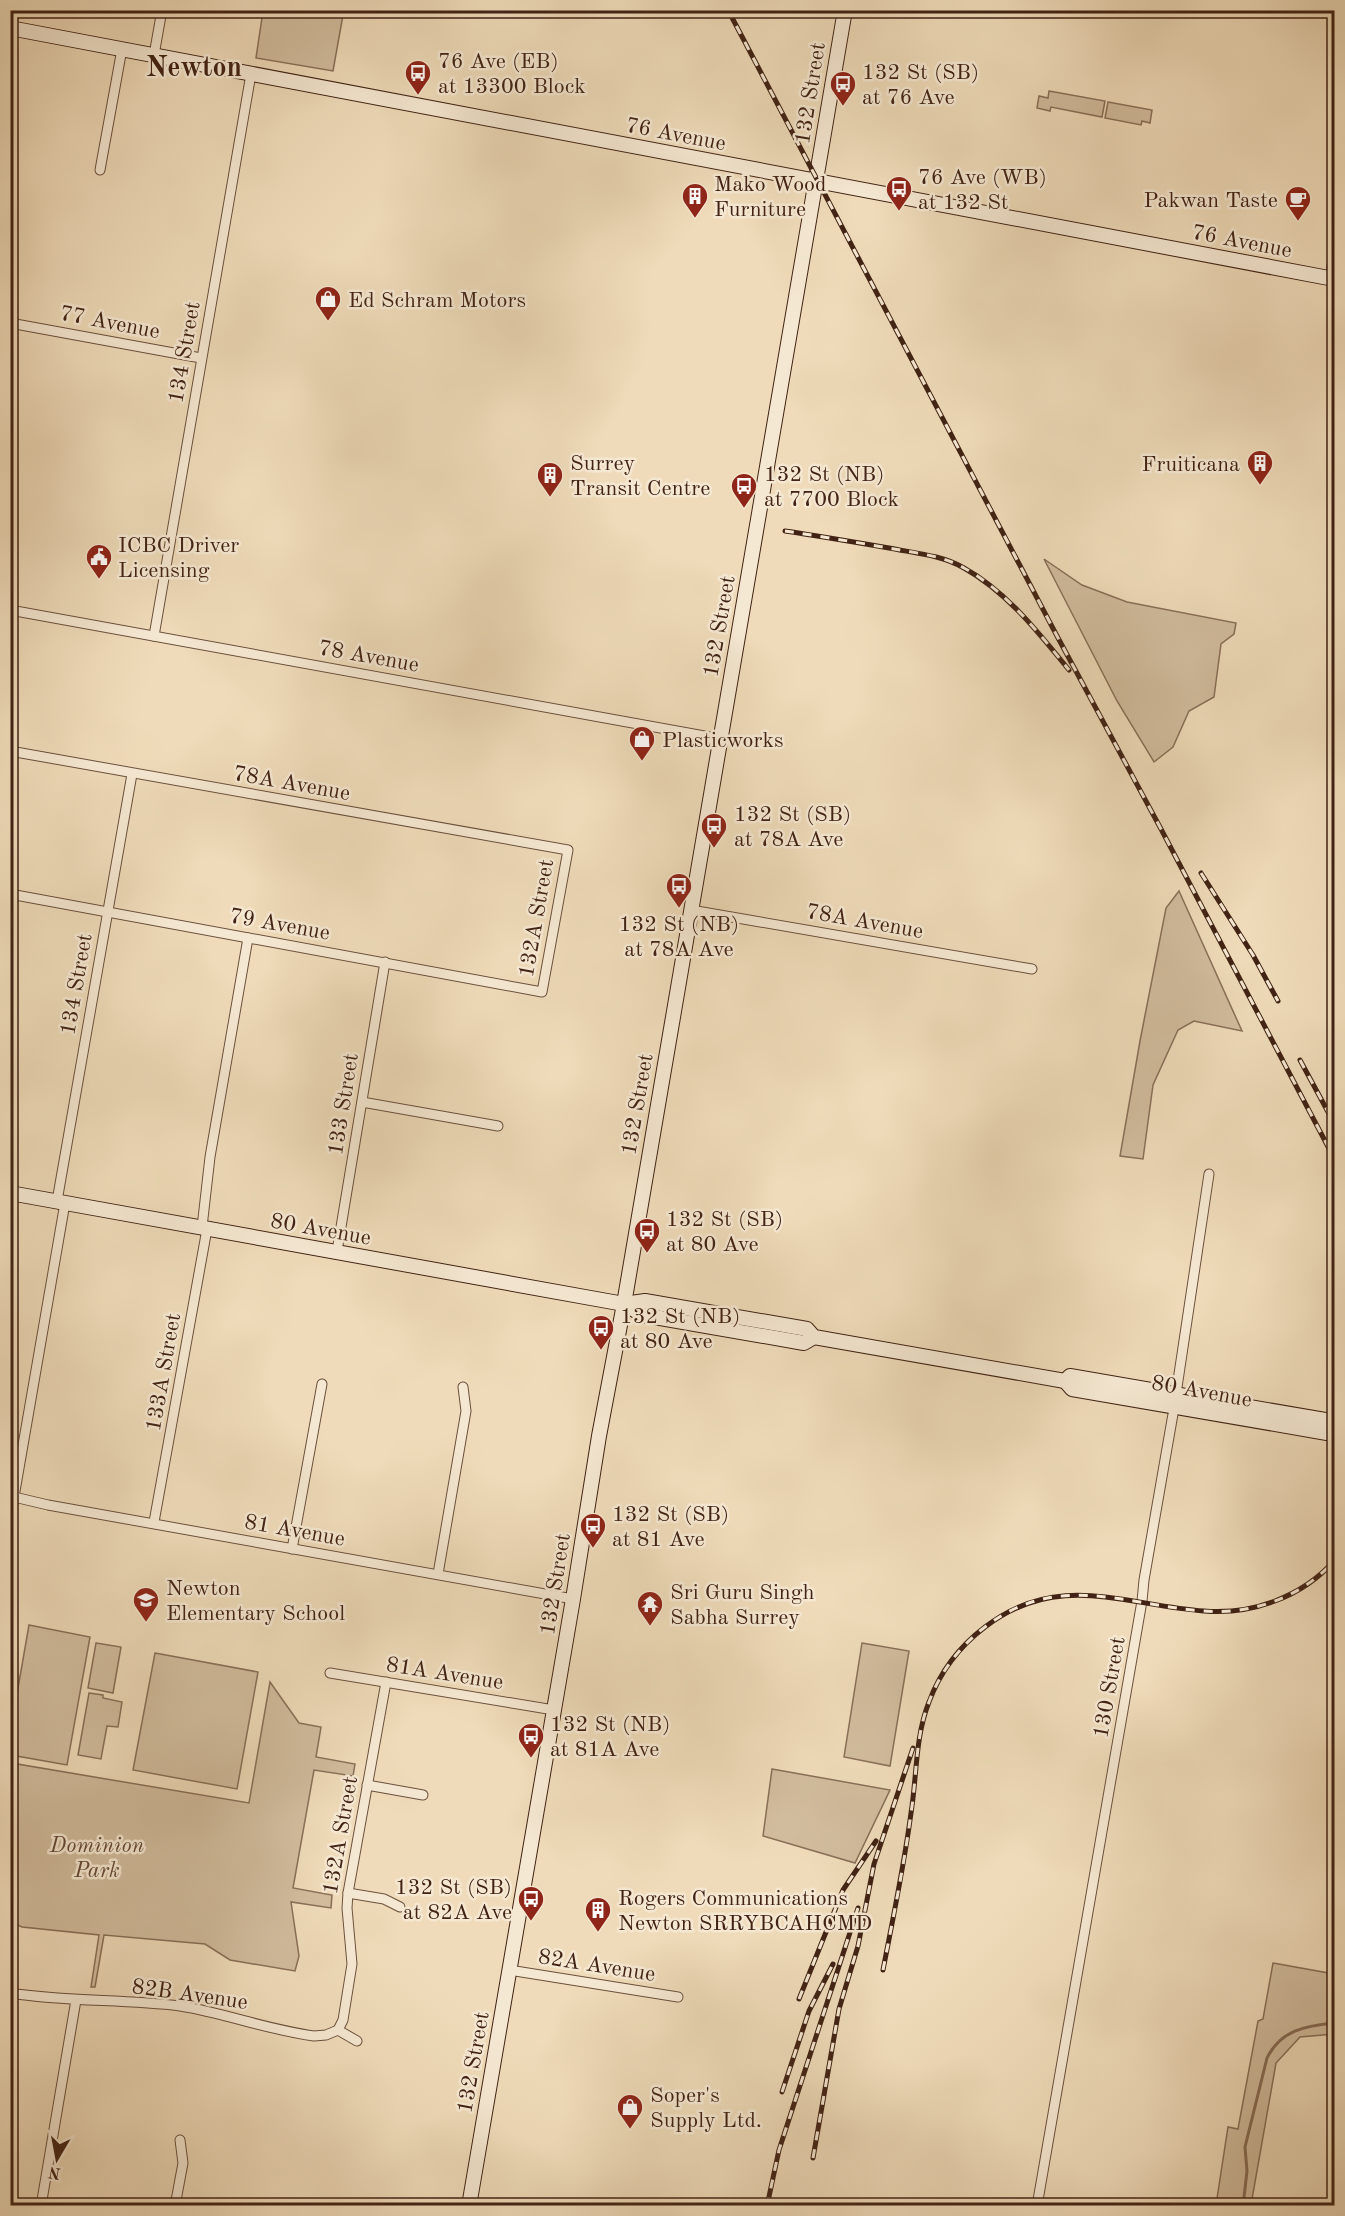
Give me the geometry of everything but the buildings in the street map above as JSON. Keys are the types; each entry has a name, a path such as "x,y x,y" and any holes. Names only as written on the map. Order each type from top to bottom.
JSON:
{"main road":[{"name":"132 Street","path":"469,2205 844,10"},
{"name":"76 Avenue","path":"10,28 1332,278"},
{"name":"80 Avenue","path":"10,1193 624,1304 643,1315 804,1343 814,1337 1065,1381 1072,1389 1175,1400 1327,1433 1335,1427"}],"street":[{"path":"154,56 162,10"},
{"path":"100,170 122,49"},
{"name":"134 Street","path":"154,636 251,74"},
{"path":"1332,278 1335,253"},
{"name":"77 Avenue","path":"10,322 201,358"},
{"name":"78 Avenue","path":"10,610 721,739"},
{"name":"78A Avenue","path":"10,752 568,850"},
{"name":"134 Street","path":"10,1520 12,1496 107,912 132,774"},
{"name":"132A Street","path":"542,992 568,850"},
{"name":"79 Avenue","path":"10,894 542,992"},
{"name":"78A Avenue","path":"691,910 1032,969"},
{"name":"133A Street","path":"154,1522 204,1228 210,1158 248,938"},
{"name":"133 Street","path":"337,1251 385,962"},
{"path":"362,1102 498,1126"},
{"name":"130 Street","path":"1037,2205 1122,1720 1175,1400 1209,1174"},
{"path":"292,1549 322,1384"},
{"path":"438,1574 466,1411 463,1387"},
{"name":"81 Avenue","path":"12,1496 48,1505 154,1522 573,1599"},
{"name":"81A Avenue","path":"330,1673 554,1710"},
{"name":"132A Street","path":"338,2030 343,2020 352,1964 347,1908 348,1893 386,1682"},
{"path":"367,1785 423,1795"},
{"path":"348,1893 384,1899 400,1908"},
{"name":"82A Avenue","path":"509,1970 678,1997"},
{"name":"82B Avenue","path":"10,1993 201,2009 314,2036 326,2035 338,2030"},
{"path":"41,2205 76,2000"},
{"path":"338,2030 357,2041"},
{"path":"175,2205 183,2163 180,2140"}],"green space":[{"path":"263,11 353,11 353,15 343,15 333,71 256,58"},
{"path":"1049,91 1105,101 1102,117 1051,107 1050,111 1037,108 1039,96 1048,98"},
{"path":"1108,102 1152,110 1150,123 1142,121 1141,125 1105,118"},
{"path":"1044,559 1082,585 1127,602 1236,623 1234,634 1221,644 1214,697 1189,711 1173,747 1154,762 1117,701"},
{"path":"1179,891 1242,1031 1194,1021 1178,1030 1153,1085 1143,1159 1120,1156 1166,908"},
{"path":"29,1625 90,1637 67,1765 11,1755 11,1728"},
{"path":"96,1643 121,1647 113,1693 88,1688"},
{"path":"862,1643 909,1651 890,1766 844,1757"},
{"path":"155,1653 258,1672 237,1789 133,1770"},
{"name":"Dominion Park","path":"270,1682 299,1723 321,1727 316,1757 355,1764 353,1776 314,1770 293,1888 332,1895 331,1908 291,1902 299,1956 295,1971 230,1960 205,1944 104,1935 95,1987 91,1987 99,1935 22,1927 11,1922 11,1763 249,1803"},
{"path":"89,1693 122,1702 118,1727 107,1726 101,1759 78,1755"},
{"path":"772,1769 890,1790 855,1863 763,1836"},
{"path":"1273,1963 1334,1974 1334,2034 1300,2037 1276,2063 1251,2205 1216,2205 1228,2127 1238,2129 1258,2021 1263,2019"}],"waterway":[{"path":"1243,2206 1247,2171 1245,2147 1267,2058 1279,2041 1287,2035 1304,2028 1334,2023"}],"railway":[{"path":"728,10 1334,1158"},
{"path":"785,531 918,553 937,557 964,568 1008,601 1069,670"},
{"path":"1201,873 1253,955 1278,1001"},
{"path":"1300,1060 1334,1123"},
{"path":"883,1970 905,1853 924,1715 945,1670 976,1634 1012,1610 1039,1600 1065,1596 1092,1596 1204,1611 1240,1610 1275,1601 1291,1594 1307,1585 1334,1561"},
{"path":"813,2158 839,2009 858,1946 874,1864 913,1748"},
{"path":"799,1999 843,1890 876,1841"},
{"path":"767,2206 779,2150 858,1908"},
{"path":"782,2092 809,2011 833,1964"}],"place":[{"name":"76 Ave (EB) at 13300 Block","path":"418,96"},
{"name":"132 St (SB) at 76 Ave","path":"843,107"},
{"name":"76 Ave (WB) at 132 St","path":"899,212"},
{"name":"Mako Wood Furniture","path":"695,219"},
{"name":"Pakwan Taste","path":"1298,222"},
{"name":"Ed Schram Motors","path":"328,322"},
{"name":"Fruiticana","path":"1260,486"},
{"name":"Surrey Transit Centre","path":"550,498"},
{"name":"132 St (NB) at 7700 Block","path":"744,509"},
{"name":"ICBC Driver Licensing","path":"99,580"},
{"name":"Plasticworks","path":"642,762"},
{"name":"132 St (SB) at 78A Ave","path":"714,849"},
{"name":"132 St (NB) at 78A Ave","path":"679,909"},
{"name":"132 St (SB) at 80 Ave","path":"647,1254"},
{"name":"132 St (NB) at 80 Ave","path":"601,1351"},
{"name":"132 St (SB) at 81 Ave","path":"593,1549"},
{"name":"Newton Elementary School","path":"146,1623"},
{"name":"Sri Guru Singh Sabha Surrey","path":"650,1627"},
{"name":"132 St (NB) at 81A Ave","path":"531,1759"},
{"name":"132 St (SB) at 82A Ave","path":"531,1922"},
{"name":"Rogers Communications Newton SRRYBCAHCMD","path":"598,1933"},
{"name":"Soper's Supply Ltd.","path":"630,2130"}],"district":[{"name":"Newton","path":"194,66"}]}
